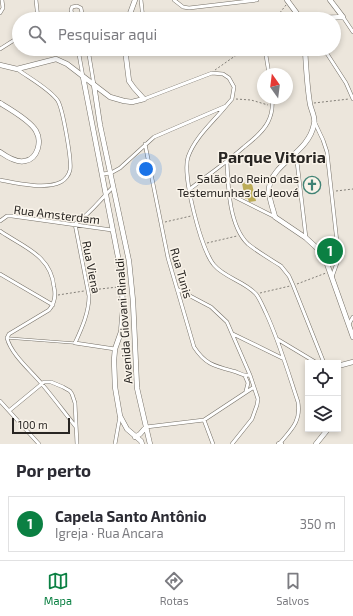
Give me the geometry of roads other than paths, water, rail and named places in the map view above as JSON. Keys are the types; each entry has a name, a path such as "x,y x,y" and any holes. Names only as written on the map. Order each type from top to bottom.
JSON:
{"street":[{"path":"0,13 3,8 2,0"},
{"path":"36,0 37,12"},
{"path":"131,12 135,0"},
{"path":"142,0 143,12"},
{"path":"174,0 178,4 189,8 257,0"},
{"path":"178,4 182,0"},
{"path":"330,0 339,12"},
{"path":"288,1 296,12"},
{"path":"71,12 72,7 77,6 81,8 82,12"},
{"path":"341,14 353,32"},
{"path":"0,49 12,41"},
{"name":"Avenida Giovani Rinaldi","path":"79,56 120,267 122,287 122,322 121,332 115,350 114,370 120,416 127,428 141,441 142,444"},
{"name":"Avenida Giovani Rinaldi","path":"89,56 94,86 97,91 102,131 132,277 137,388 150,444"},
{"path":"126,56 130,81 144,99"},
{"path":"266,56 268,68"},
{"path":"306,56 310,104 315,123 327,152 338,252 337,263 331,279"},
{"path":"329,56 346,83 353,98"},
{"path":"17,69 56,59 67,64 94,86"},
{"path":"0,65 17,69 50,93 58,102 62,112 70,160 70,170 67,177 62,182 54,185 38,185 0,180"},
{"path":"97,91 110,97 132,102 144,99 212,72 223,74 229,78 234,87 232,99 194,144 188,158 187,170 195,215 208,257 221,272 256,294 277,339 284,359 298,402 299,412 298,420 280,444"},
{"path":"0,103 33,126 39,138 36,153 30,160 25,162 18,161 1,154"},
{"path":"190,189 256,137 268,124 271,117 273,104"},
{"path":"102,174 111,173 120,168 154,137 226,106"},
{"path":"275,217 269,192 270,183 279,169 307,142 315,123"},
{"name":"Rua Tunis","path":"145,144 169,265 194,347 200,356 208,363 245,376"},
{"path":"296,153 306,238"},
{"path":"226,162 228,194 241,235 247,243 286,271 323,360"},
{"path":"75,224 96,207 114,186"},
{"path":"228,194 275,217 306,238 318,249 326,261 331,279 353,337"},
{"name":"Rua Amsterdam","path":"0,221 7,216 12,216 112,230"},
{"name":"Rua Viena","path":"75,224 90,296 90,304 75,343"},
{"path":"0,231 38,255 47,264 54,285 55,295 53,305 49,310 9,334 6,338 14,352 76,427"},
{"path":"0,274 53,305"},
{"path":"177,290 211,307 227,322 250,375 258,399 257,405 252,419 232,444"},
{"path":"348,325 353,317"},
{"path":"233,334 284,359"},
{"path":"277,339 312,360"},
{"path":"75,343 115,350"},
{"path":"341,365 353,362"},
{"path":"245,392 248,382 245,376 250,375"},
{"path":"10,410 44,382 51,382 70,391 75,403 76,444"},
{"path":"136,437 146,427 204,420 254,387"},
{"path":"0,401 10,410 39,444"},
{"path":"116,444 120,416"},
{"path":"204,420 213,444"},
{"path":"316,444 326,432"}],"lane":[{"path":"6,338 75,343"}],"place":[{"name":"Salão do Reino das Testemunhas de Jeová","path":"312,185"},
{"name":"Capela Santo Antônio","path":"330,251"}],"district":[{"name":"Parque Vitoria","path":"272,156"}]}
